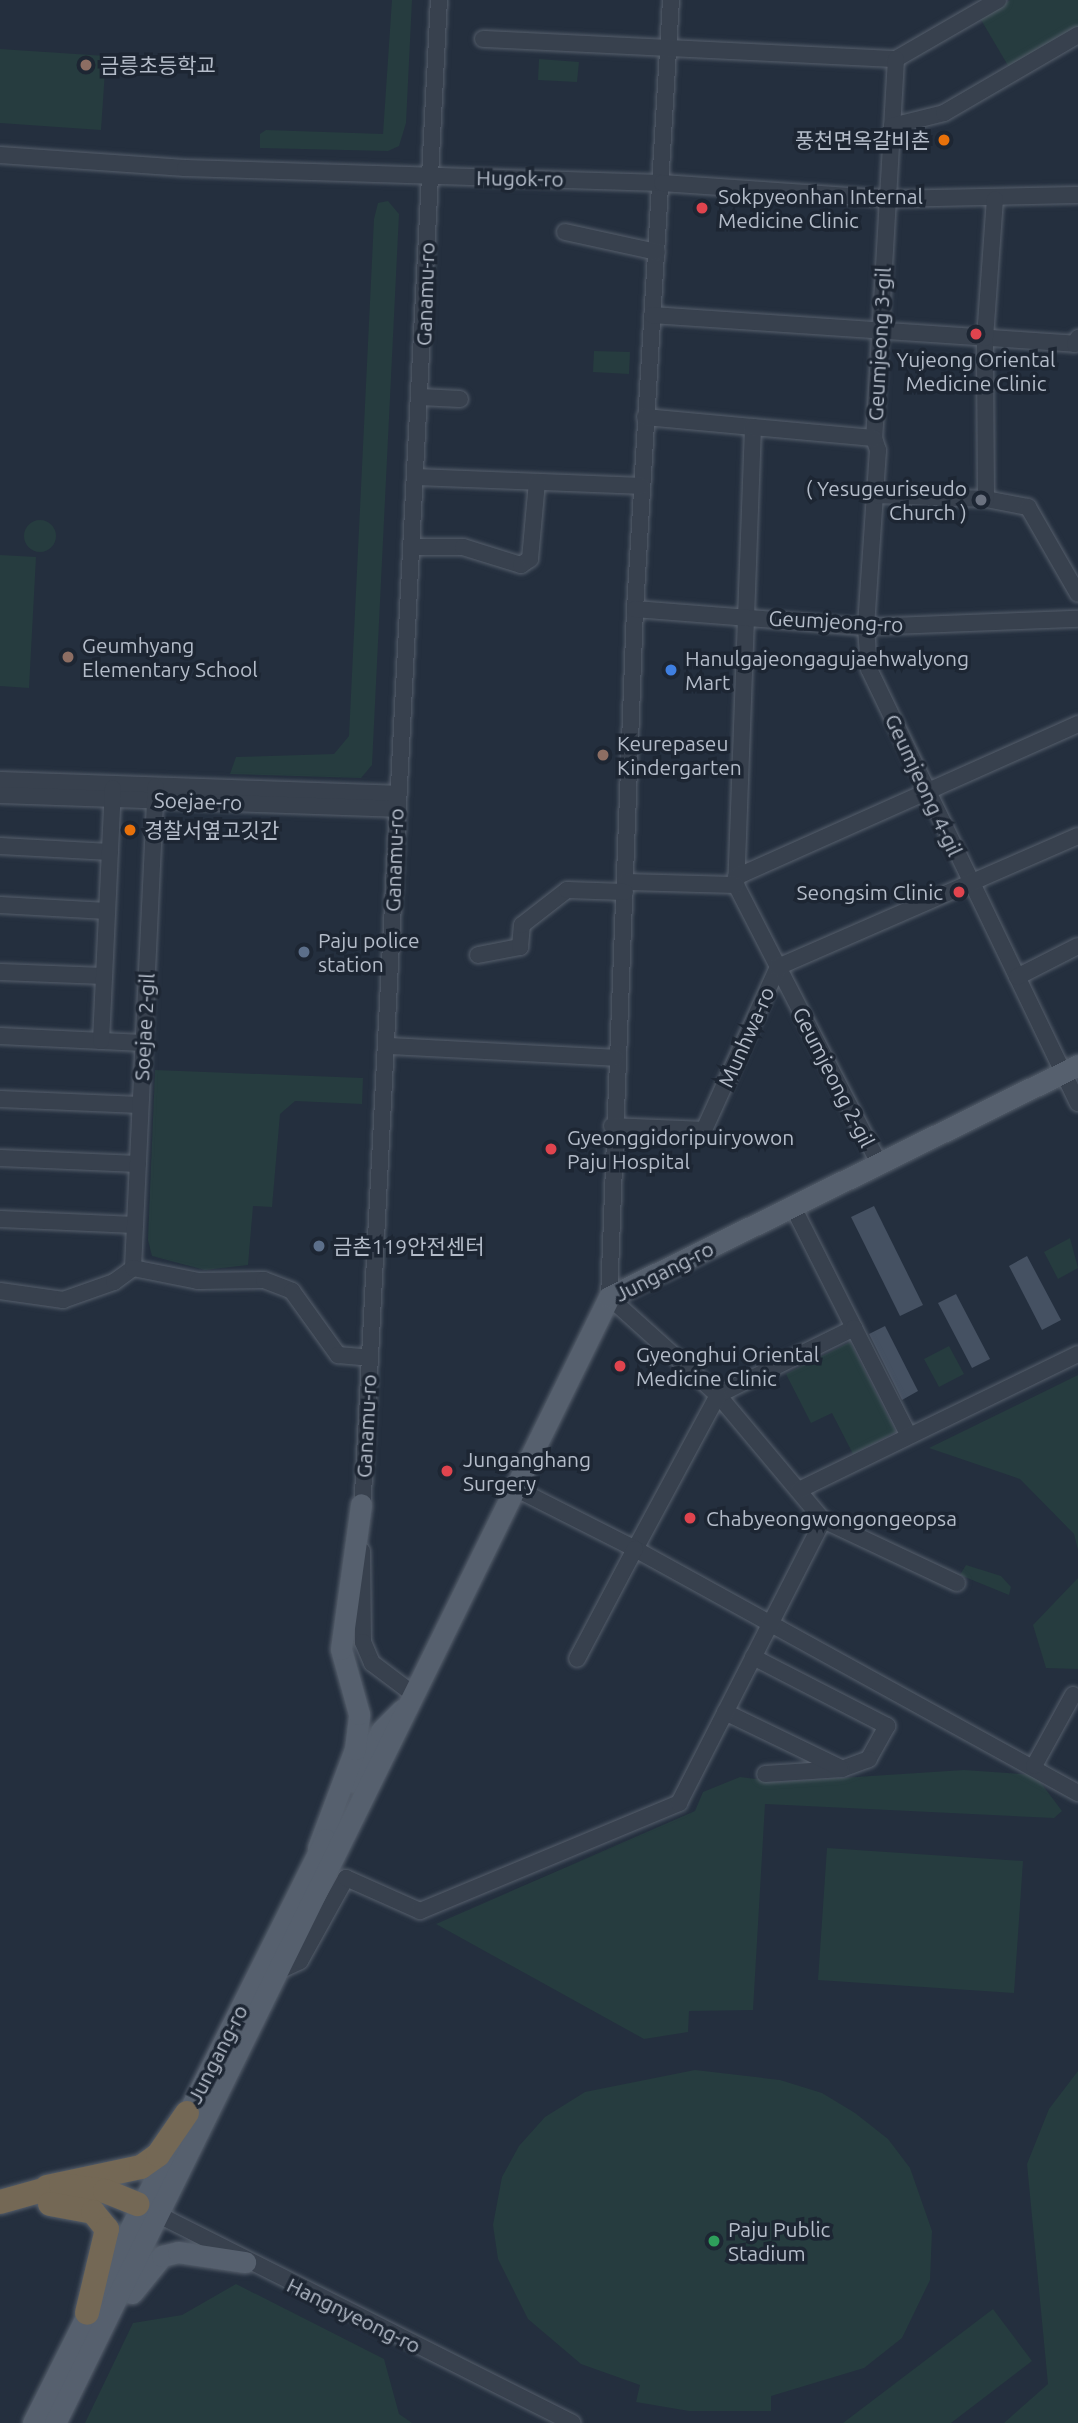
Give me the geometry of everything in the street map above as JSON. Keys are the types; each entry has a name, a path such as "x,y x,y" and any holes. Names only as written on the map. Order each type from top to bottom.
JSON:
{"highway":[{"path":"0,2202 48,2195 141,2167 158,2155 187,2113"},
{"path":"48,2195 93,2212 107,2229 87,2313"},
{"path":"0,2220 48,2195 148,2209"}],"main road":[{"name":"Jungang-ro","path":"33,2423 87,2313 281,1970 334,1853 416,1696 513,1487 609,1297 1072,1068"},
{"path":"313,1863 355,1749 359,1714 341,1649 361,1504"},
{"name":"Jungang-ro","path":"55,2423 187,2113 381,1731 416,1696"},
{"path":"66,2423 139,2280 155,2262 178,2252 245,2262"}],"street":[{"name":"Ganamu-ro","path":"416,1696 372,1663 363,1642 361,1504 388,1046 396,802 417,477 439,0"},
{"path":"671,0 635,609 626,887 612,1126 609,1297 718,1395 822,1520 957,1583"},
{"path":"483,39 896,59 998,0"},
{"path":"892,126 944,113 1078,35"},
{"name":"Geumjeong 3-gil","path":"866,627 896,59"},
{"name":"Hugok-ro","path":"0,155 429,176 662,183 888,199 1039,199"},
{"path":"1039,199 1078,195"},
{"path":"986,499 985,338 995,199"},
{"path":"1039,199 1078,206"},
{"path":"565,232 657,252"},
{"path":"652,315 1077,345"},
{"path":"421,397 460,399"},
{"path":"645,417 874,438"},
{"name":"Geumjeong 2-gil","path":"753,428 736,881 879,1163"},
{"path":"417,477 642,486"},
{"path":"416,547 463,547 521,565 530,559 537,482"},
{"path":"875,495 986,499 1035,512 1078,594"},
{"name":"Geumjeong-ro","path":"635,609 744,615 866,627 1078,620"},
{"name":"Geumjeong 4-gil","path":"866,627 869,669 1017,977 1072,1068 1078,1103"},
{"path":"478,955 520,947 522,925 567,890 736,881 928,790 1078,724"},
{"path":"0,780 113,792"},
{"path":"0,795 113,792 396,802"},
{"path":"101,1041 113,792"},
{"name":"Soejae 2-gil","path":"133,1268 155,793"},
{"name":"Munhwa-ro","path":"612,1126 704,1130 778,967 1078,836"},
{"path":"0,846 110,852"},
{"path":"0,905 107,911"},
{"path":"1017,977 1078,946"},
{"path":"0,972 104,976"},
{"path":"0,1036 143,1043"},
{"path":"388,1046 616,1058"},
{"path":"0,1099 141,1105"},
{"path":"0,1158 138,1164"},
{"path":"793,1207 908,1434"},
{"path":"0,1219 135,1225"},
{"path":"0,1291 63,1300 114,1282 133,1268 198,1281 264,1280 292,1291 338,1355 370,1358"},
{"path":"577,1659 718,1395 854,1328"},
{"path":"799,1490 908,1434 1078,1354"},
{"path":"513,1487 771,1622 1034,1766 1078,1793"},
{"path":"281,1970 300,1961 346,1878 420,1911 679,1803 822,1520"},
{"path":"753,1657 887,1726 869,1759 842,1769 765,1774"},
{"path":"1034,1766 1073,1695"},
{"path":"725,1712 842,1769"},
{"name":"Hangnyeong-ro","path":"148,2209 245,2262 572,2423"}],"green space":[{"path":"392,0 412,0 406,123 399,146 388,151 260,148 260,134 266,130 383,134"},
{"path":"1010,0 1078,0 1078,27 1010,69 980,18"},
{"path":"0,49 106,56 101,130 0,123"},
{"path":"539,59 579,62 577,82 538,80"},
{"path":"388,201 399,214 372,765 361,778 230,774 236,757 334,754 349,736 374,219 378,203"},
{"path":"594,351 630,352 629,374 593,372"},
{"path":"40,520 51,525 56,536 51,547 40,552 29,547 24,536 29,525"},
{"path":"0,555 36,557 29,688 0,686"},
{"path":"155,1070 363,1078 362,1104 295,1101 280,1114 272,1207 253,1206 248,1265 205,1270 152,1256 148,1240"},
{"path":"1070,1238 1078,1268 1058,1279 1044,1252"},
{"path":"850,1342 896,1432 853,1454 832,1413 811,1423 786,1374"},
{"path":"949,1346 964,1374 939,1387 924,1359"},
{"path":"1078,1375 1078,1550 1074,1534 1020,1479 929,1448"},
{"path":"966,1565 1001,1576 1011,1587 1009,1595 960,1575"},
{"path":"1078,1578 1078,1669 1046,1668 1033,1625"},
{"path":"964,1770 1035,1775 1062,1811 1054,1818 765,1804 753,2010 689,2011 688,2032 644,2039 436,1924 695,1811 703,1792 740,1777 779,1782"},
{"path":"827,1848 1023,1861 1014,1993 818,1980"},
{"name":"Paju Public Stadium","path":"695,2070 780,2080 822,2093 855,2113 888,2139 910,2168 932,2231 930,2280 902,2338 864,2368 771,2396 771,2411 689,2411 636,2402 640,2385 581,2364 528,2319 498,2259 493,2225 502,2177 519,2146 545,2117 585,2092"},
{"path":"1078,2071 1078,2423 1004,2423 1048,2384 1027,2164 1049,2109"},
{"path":"236,2284 384,2359 399,2414 412,2423 85,2423 133,2323 182,2315"},
{"path":"993,2309 1032,2361 951,2423 843,2423"}],"building":[{"path":"874,1206 923,1305 900,1316 851,1217"},
{"path":"1027,1256 1061,1320 1042,1330 1009,1266"},
{"path":"956,1294 990,1359 972,1368 938,1303"},
{"path":"885,1326 918,1391 902,1400 869,1334"}],"place":[{"name":"금릉초등학교","path":"86,65"},
{"name":"풍천면옥갈비촌","path":"944,140"},
{"name":"Sokpyeonhan Internal Medicine Clinic","path":"702,208"},
{"name":"Yujeong Oriental Medicine Clinic","path":"976,334"},
{"name":"( Yesugeuriseudo Church )","path":"981,500"},
{"name":"Geumhyang Elementary School","path":"68,657"},
{"name":"Hanulgajeongagujaehwalyong Mart","path":"671,670"},
{"name":"Keurepaseu Kindergarten","path":"603,755"},
{"name":"경찰서옆고깃간","path":"130,830"},
{"name":"Seongsim Clinic","path":"959,892"},
{"name":"Paju police station","path":"304,952"},
{"name":"Gyeonggidoripuiryowon Paju Hospital","path":"551,1149"},
{"name":"금촌119안전센터","path":"319,1246"},
{"name":"Gyeonghui Oriental Medicine Clinic","path":"620,1366"},
{"name":"Junganghang Surgery","path":"447,1471"},
{"name":"Chabyeongwongongeopsa","path":"690,1518"},
{"name":"Paju Public Stadium","path":"714,2241"}]}
